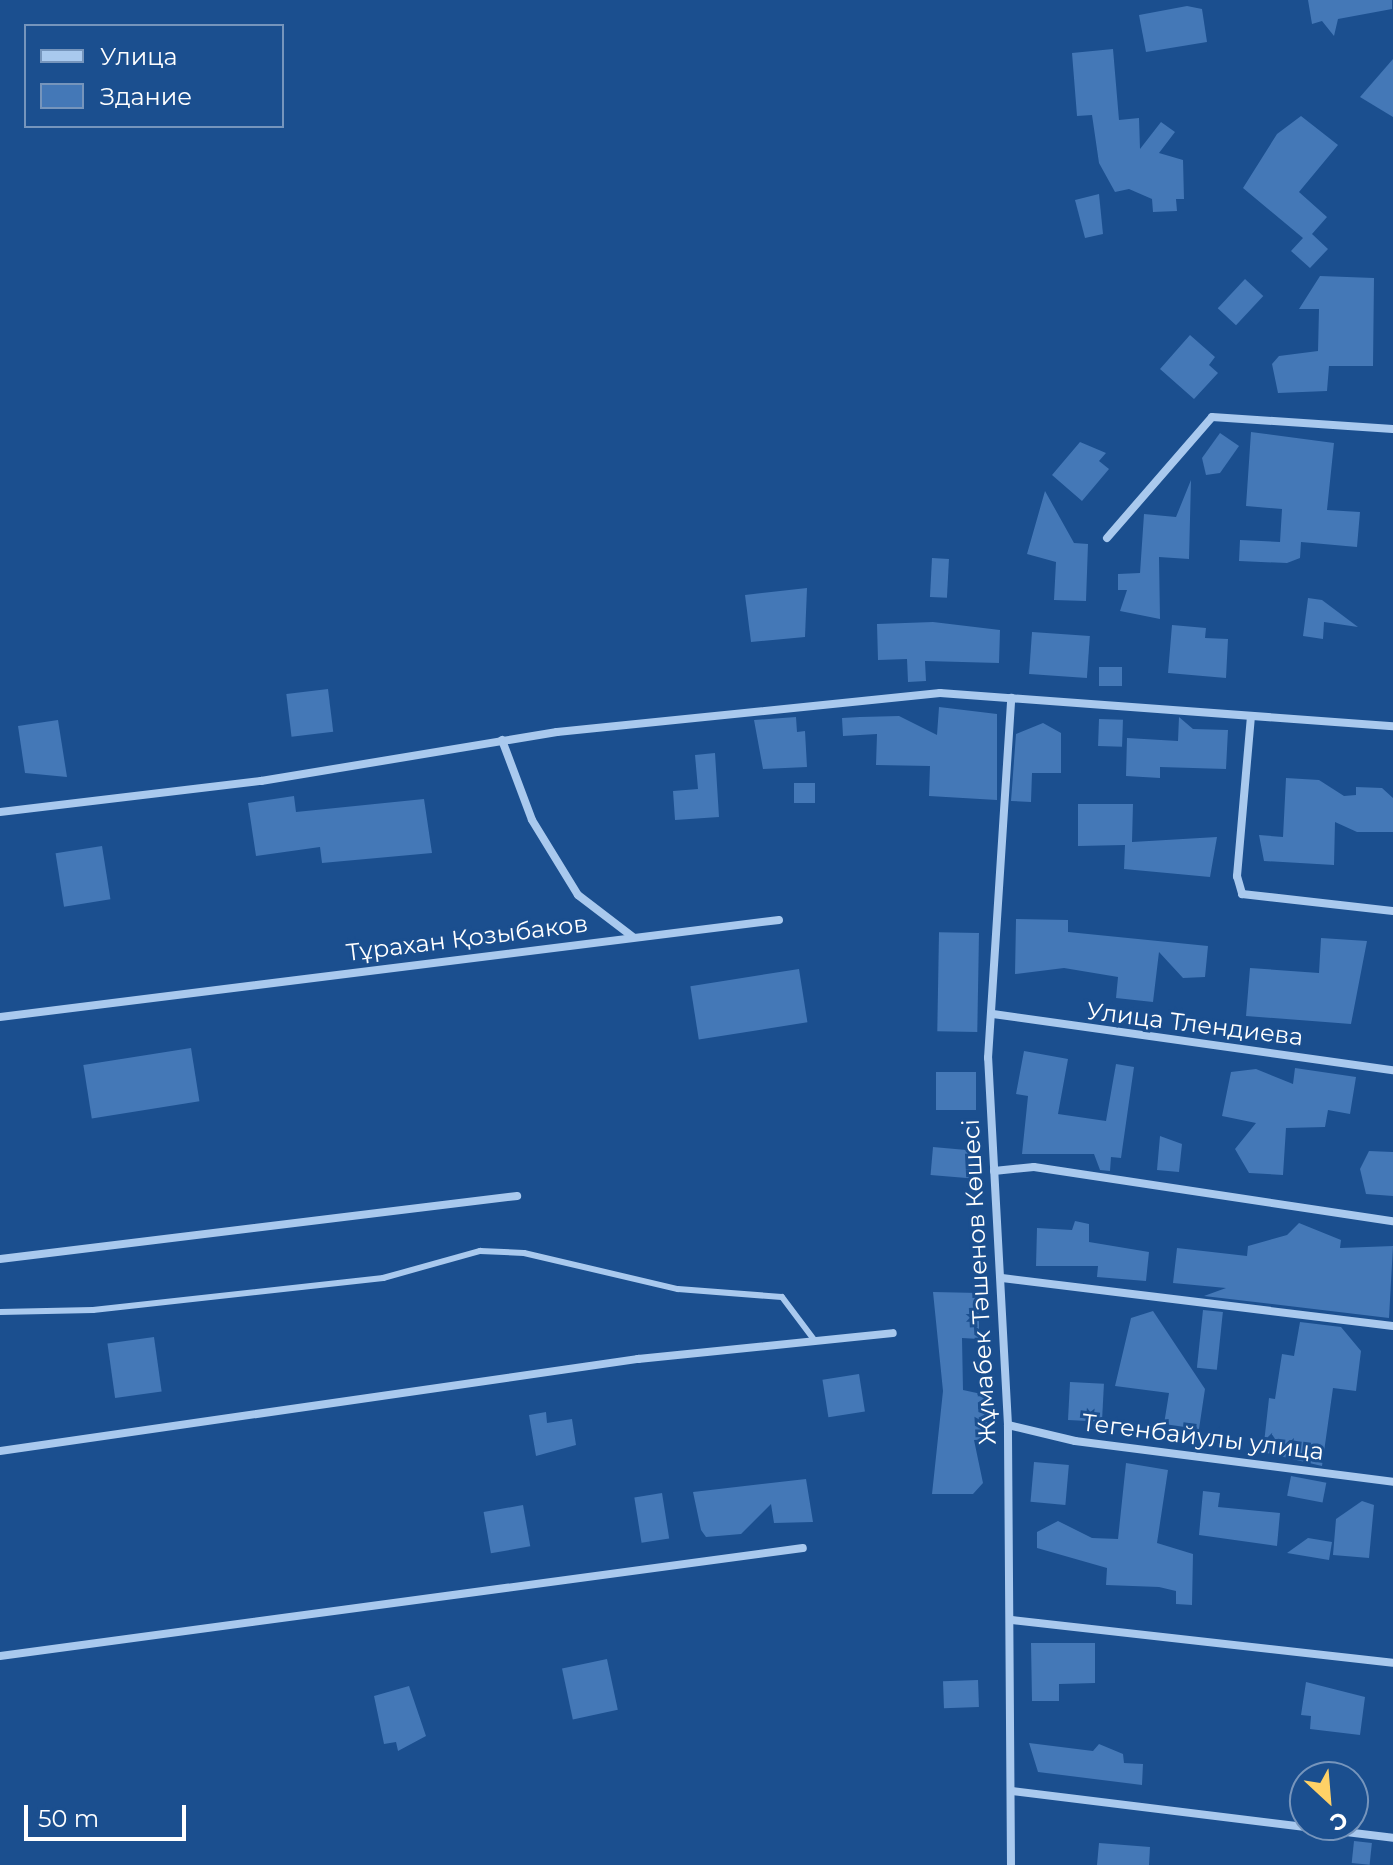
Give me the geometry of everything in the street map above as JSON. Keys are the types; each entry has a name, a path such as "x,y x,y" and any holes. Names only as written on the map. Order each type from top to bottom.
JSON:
{"street":[{"path":"1107,538 1212,417 1393,429"},
{"path":"0,812 261,781 502,740 838,700 940,693 1393,726"},
{"name":"Жұмабек Тәшенов Көшесі","path":"1011,698 993,1014 994,1171 1008,1425 1012,1620 1011,1865"},
{"path":"1251,716 1237,876 1242,894 1393,911"},
{"path":"502,740 532,820 578,895 633,937"},
{"name":"Тұрахан Қозыбаков","path":"0,1017 779,920"},
{"name":"Улица Тлендиева","path":"993,1014 1393,1070"},
{"path":"994,1171 1034,1167 1393,1221"},
{"path":"0,1259 517,1196"},
{"path":"1002,1278 1393,1326"},
{"path":"0,1451 638,1359 893,1333"},
{"name":"Тегенбайулы улица","path":"1008,1425 1075,1441 1393,1482"},
{"path":"0,1656 803,1548"},
{"path":"1012,1620 1393,1663"},
{"path":"1012,1791 1393,1838"}],"lane":[{"path":"0,1312 93,1310 367,1280 480,1251 524,1253 678,1289 782,1297 816,1343"}],"building":[{"path":"1308,0 1392,0 1392,9 1338,19 1334,36 1322,21 1312,24"},
{"path":"1187,6 1202,9 1207,42 1146,52 1139,15"},
{"path":"1113,49 1119,120 1139,118 1140,149 1161,122 1175,132 1159,153 1183,160 1184,199 1176,199 1177,211 1153,212 1152,199 1129,189 1115,192 1099,163 1092,115 1077,116 1072,53"},
{"path":"1393,59 1393,117 1360,97"},
{"path":"1301,116 1338,145 1299,192 1327,217 1312,234 1328,249 1310,268 1291,251 1303,238 1243,188 1277,134"},
{"path":"1099,194 1103,234 1085,238 1075,200"},
{"path":"1320,276 1374,278 1373,366 1329,366 1327,391 1278,393 1272,364 1279,356 1318,351 1319,309 1299,309"},
{"path":"1245,279 1263,296 1236,325 1218,308"},
{"path":"1190,335 1215,357 1209,365 1218,373 1194,399 1160,369"},
{"path":"1251,432 1334,443 1327,510 1360,512 1357,547 1301,542 1300,558 1287,563 1239,561 1240,540 1280,542 1282,509 1246,506"},
{"path":"1220,433 1239,446 1220,473 1206,475 1202,458"},
{"path":"1080,442 1106,453 1099,461 1109,469 1082,501 1052,475"},
{"path":"1191,480 1189,559 1159,557 1160,619 1120,611 1127,590 1118,590 1118,574 1140,573 1144,514 1176,517"},
{"path":"1045,491 1074,543 1088,544 1086,601 1054,600 1056,562 1027,554"},
{"path":"932,558 949,559 947,598 930,597"},
{"path":"807,588 805,637 751,642 745,595"},
{"path":"1308,598 1322,600 1358,627 1324,622 1323,639 1303,636"},
{"path":"933,622 1000,630 999,663 925,661 926,681 908,682 907,659 878,660 877,624"},
{"path":"1172,625 1206,628 1205,638 1228,639 1226,678 1168,673"},
{"path":"1032,632 1090,636 1087,678 1029,674"},
{"path":"1099,667 1122,667 1122,686 1099,686"},
{"path":"328,689 333,732 292,737 286,694"},
{"path":"939,707 997,714 997,800 929,796 930,766 876,765 877,734 843,736 842,718 899,716 937,735"},
{"path":"796,717 797,732 805,731 807,767 763,769 754,720"},
{"path":"1179,717 1193,729 1228,730 1226,769 1160,767 1160,778 1126,776 1127,738 1178,741"},
{"path":"1099,719 1123,720 1122,747 1098,746"},
{"path":"58,720 67,777 25,773 18,726"},
{"path":"1043,723 1061,733 1061,773 1032,773 1031,802 1011,801 1016,734"},
{"path":"715,753 719,817 675,820 673,791 698,789 695,755"},
{"path":"1286,778 1319,780 1344,796 1356,795 1356,787 1382,788 1393,798 1393,832 1357,832 1335,822 1334,865 1264,861 1259,835 1283,837"},
{"path":"794,783 815,783 815,803 794,803"},
{"path":"294,796 296,812 424,799 432,853 322,863 320,847 256,856 248,803"},
{"path":"1078,804 1133,804 1132,842 1217,837 1210,877 1124,869 1125,845 1078,846"},
{"path":"102,846 110,899 64,907 56,853"},
{"path":"1016,919 1068,920 1068,932 1208,946 1205,977 1183,978 1159,952 1153,1002 1116,998 1118,977 1064,968 1015,974"},
{"path":"939,932 979,933 977,1032 937,1031"},
{"path":"1321,938 1367,941 1351,1024 1246,1016 1250,968 1319,973"},
{"path":"799,969 807,1022 699,1040 690,986"},
{"path":"191,1048 199,1101 92,1118 83,1065"},
{"path":"1024,1051 1068,1059 1058,1114 1106,1121 1116,1064 1134,1067 1121,1158 1111,1157 1110,1171 1100,1170 1094,1154 1022,1154 1028,1096 1016,1094"},
{"path":"1295,1068 1356,1077 1350,1114 1328,1110 1325,1127 1286,1128 1283,1175 1249,1173 1235,1149 1256,1123 1222,1116 1231,1072 1256,1069 1293,1084"},
{"path":"936,1072 976,1072 976,1110 936,1110"},
{"path":"1160,1136 1182,1144 1179,1172 1157,1170"},
{"path":"933,1147 975,1151 972,1179 931,1175"},
{"path":"1369,1151 1393,1152 1393,1196 1366,1194 1360,1169"},
{"path":"1075,1221 1089,1224 1089,1242 1149,1252 1146,1281 1097,1277 1098,1266 1036,1266 1037,1228 1072,1230"},
{"path":"1299,1223 1341,1240 1340,1248 1393,1246 1389,1318 1204,1296 1226,1288 1173,1283 1177,1248 1247,1256 1248,1246 1287,1235"},
{"path":"933,1292 979,1293 979,1339 962,1338 963,1390 986,1395 988,1439 974,1440 983,1483 973,1494 932,1494 943,1391"},
{"path":"1203,1310 1223,1312 1217,1370 1197,1368"},
{"path":"1153,1311 1205,1389 1199,1429 1164,1424 1169,1393 1115,1386 1131,1318"},
{"path":"1300,1322 1341,1327 1361,1351 1356,1391 1333,1388 1322,1466 1263,1452 1269,1398 1275,1399 1282,1354 1294,1356"},
{"path":"154,1337 162,1391 115,1398 107,1344"},
{"path":"859,1374 865,1412 828,1417 822,1380"},
{"path":"1070,1382 1104,1384 1102,1422 1068,1420"},
{"path":"546,1412 547,1423 572,1419 576,1445 536,1456 529,1415"},
{"path":"1034,1462 1069,1465 1065,1505 1031,1502"},
{"path":"1126,1463 1168,1470 1157,1543 1193,1554 1192,1605 1176,1604 1176,1591 1159,1587 1106,1585 1107,1568 1037,1548 1037,1532 1058,1521 1092,1538 1118,1539"},
{"path":"1291,1476 1326,1483 1323,1503 1287,1496"},
{"path":"806,1479 813,1522 774,1523 771,1504 741,1534 706,1537 701,1530 693,1492"},
{"path":"1203,1491 1220,1493 1218,1507 1280,1513 1277,1546 1199,1535"},
{"path":"662,1493 669,1538 642,1543 634,1497"},
{"path":"1362,1501 1374,1505 1369,1558 1333,1555 1336,1519"},
{"path":"523,1505 530,1546 491,1553 484,1512"},
{"path":"1308,1538 1332,1542 1329,1560 1287,1553"},
{"path":"1031,1643 1095,1643 1095,1683 1059,1684 1059,1701 1032,1701"},
{"path":"607,1659 618,1710 573,1719 562,1669"},
{"path":"978,1680 979,1707 944,1708 943,1681"},
{"path":"1306,1682 1365,1697 1360,1735 1310,1729 1311,1716 1301,1715"},
{"path":"409,1686 426,1736 398,1751 396,1742 384,1744 374,1696"},
{"path":"1029,1743 1093,1751 1099,1744 1123,1754 1124,1763 1143,1764 1142,1785 1038,1772"},
{"path":"1354,1841 1372,1843 1370,1865 1352,1863"},
{"path":"1099,1843 1150,1847 1149,1865 1097,1865"}]}
